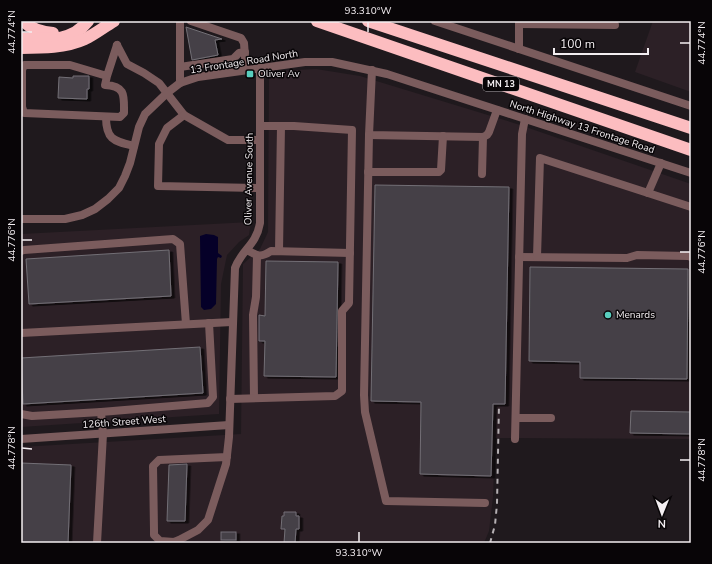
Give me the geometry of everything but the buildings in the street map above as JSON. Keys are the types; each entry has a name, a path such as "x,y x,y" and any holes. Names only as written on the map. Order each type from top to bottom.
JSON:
{"highway":[{"path":"23,21 30,27 39,31 56,34 65,33 87,23"},
{"path":"21,48 58,46 73,43 86,38 114,21"},
{"name":"MN 13","path":"317,21 691,150"},
{"name":"MN 13","path":"368,21 691,128"},
{"path":"21,38 61,38 75,33 87,23"}],"street":[{"path":"180,21 180,83"},
{"path":"191,21 241,38 244,43 246,70"},
{"path":"435,21 691,106"},
{"path":"519,49 519,22 615,25"},
{"path":"107,76 70,65 24,65 22,70 22,107 24,113 120,117 124,113 124,95 120,89 113,86 105,86 117,45 127,64 152,78 167,93 184,115 228,140 260,140"},
{"path":"180,67 233,59 240,53 245,52"},
{"name":"13 Frontage Road North","path":"21,219 65,219 82,215 95,209 108,199 119,188 130,163 139,127 145,114 180,83 198,77 305,62"},
{"name":"North Highway 13 Frontage Road","path":"305,62 332,62 387,74 691,173"},
{"name":"Oliver Avenue South","path":"226,457 160,460 153,466 154,535 160,541 174,542 179,540 198,530 208,520 226,464 229,425 235,268 238,260 255,240 260,223 260,68"},
{"path":"372,70 368,172 364,395 365,412 386,501 484,503"},
{"path":"369,135 482,137 487,135 489,132 498,110"},
{"path":"184,115 167,128 159,144 158,186 260,188"},
{"path":"106,117 107,132 110,137 118,142 134,146"},
{"path":"515,439 522,134 525,119"},
{"path":"230,399 335,396 342,391 342,311 349,303 352,130 260,126"},
{"path":"279,251 281,126"},
{"path":"368,172 439,172 441,170 443,136"},
{"path":"482,137 482,174"},
{"path":"537,257 540,158 691,207"},
{"path":"648,192 661,163"},
{"path":"21,251 173,239 180,244 186,324"},
{"path":"247,250 258,256 264,256 271,251 350,253"},
{"path":"519,257 627,258 637,255 691,257"},
{"path":"254,398 253,315 256,297 258,256"},
{"path":"21,333 232,322"},
{"path":"21,414 32,416 101,412 208,403 213,397 209,323"},
{"path":"97,543 103,434 101,412"},
{"path":"516,418 551,418"},
{"name":"126th Street West","path":"21,439 229,425"}],"shaded area":[{"path":"653,21 691,21 691,92 635,72"},
{"path":"316,69 360,76 517,124 691,184 691,439 495,438 493,497 489,531 484,543 21,543 21,447 241,434 243,264 260,249 268,232 269,75 277,71"},
{"path":"251,222 249,235 239,242 227,255 221,284 219,414 21,427 21,234"},
{"path":"206,234 218,237 218,253 222,256 221,258 218,257 217,259 216,304 211,309 204,310 201,307 200,236"}],"railway":[{"path":"490,543 495,525 497,504 499,404"}],"place":[{"name":"Oliver Av","path":"250,74"},
{"name":"Menards","path":"608,315"}]}
